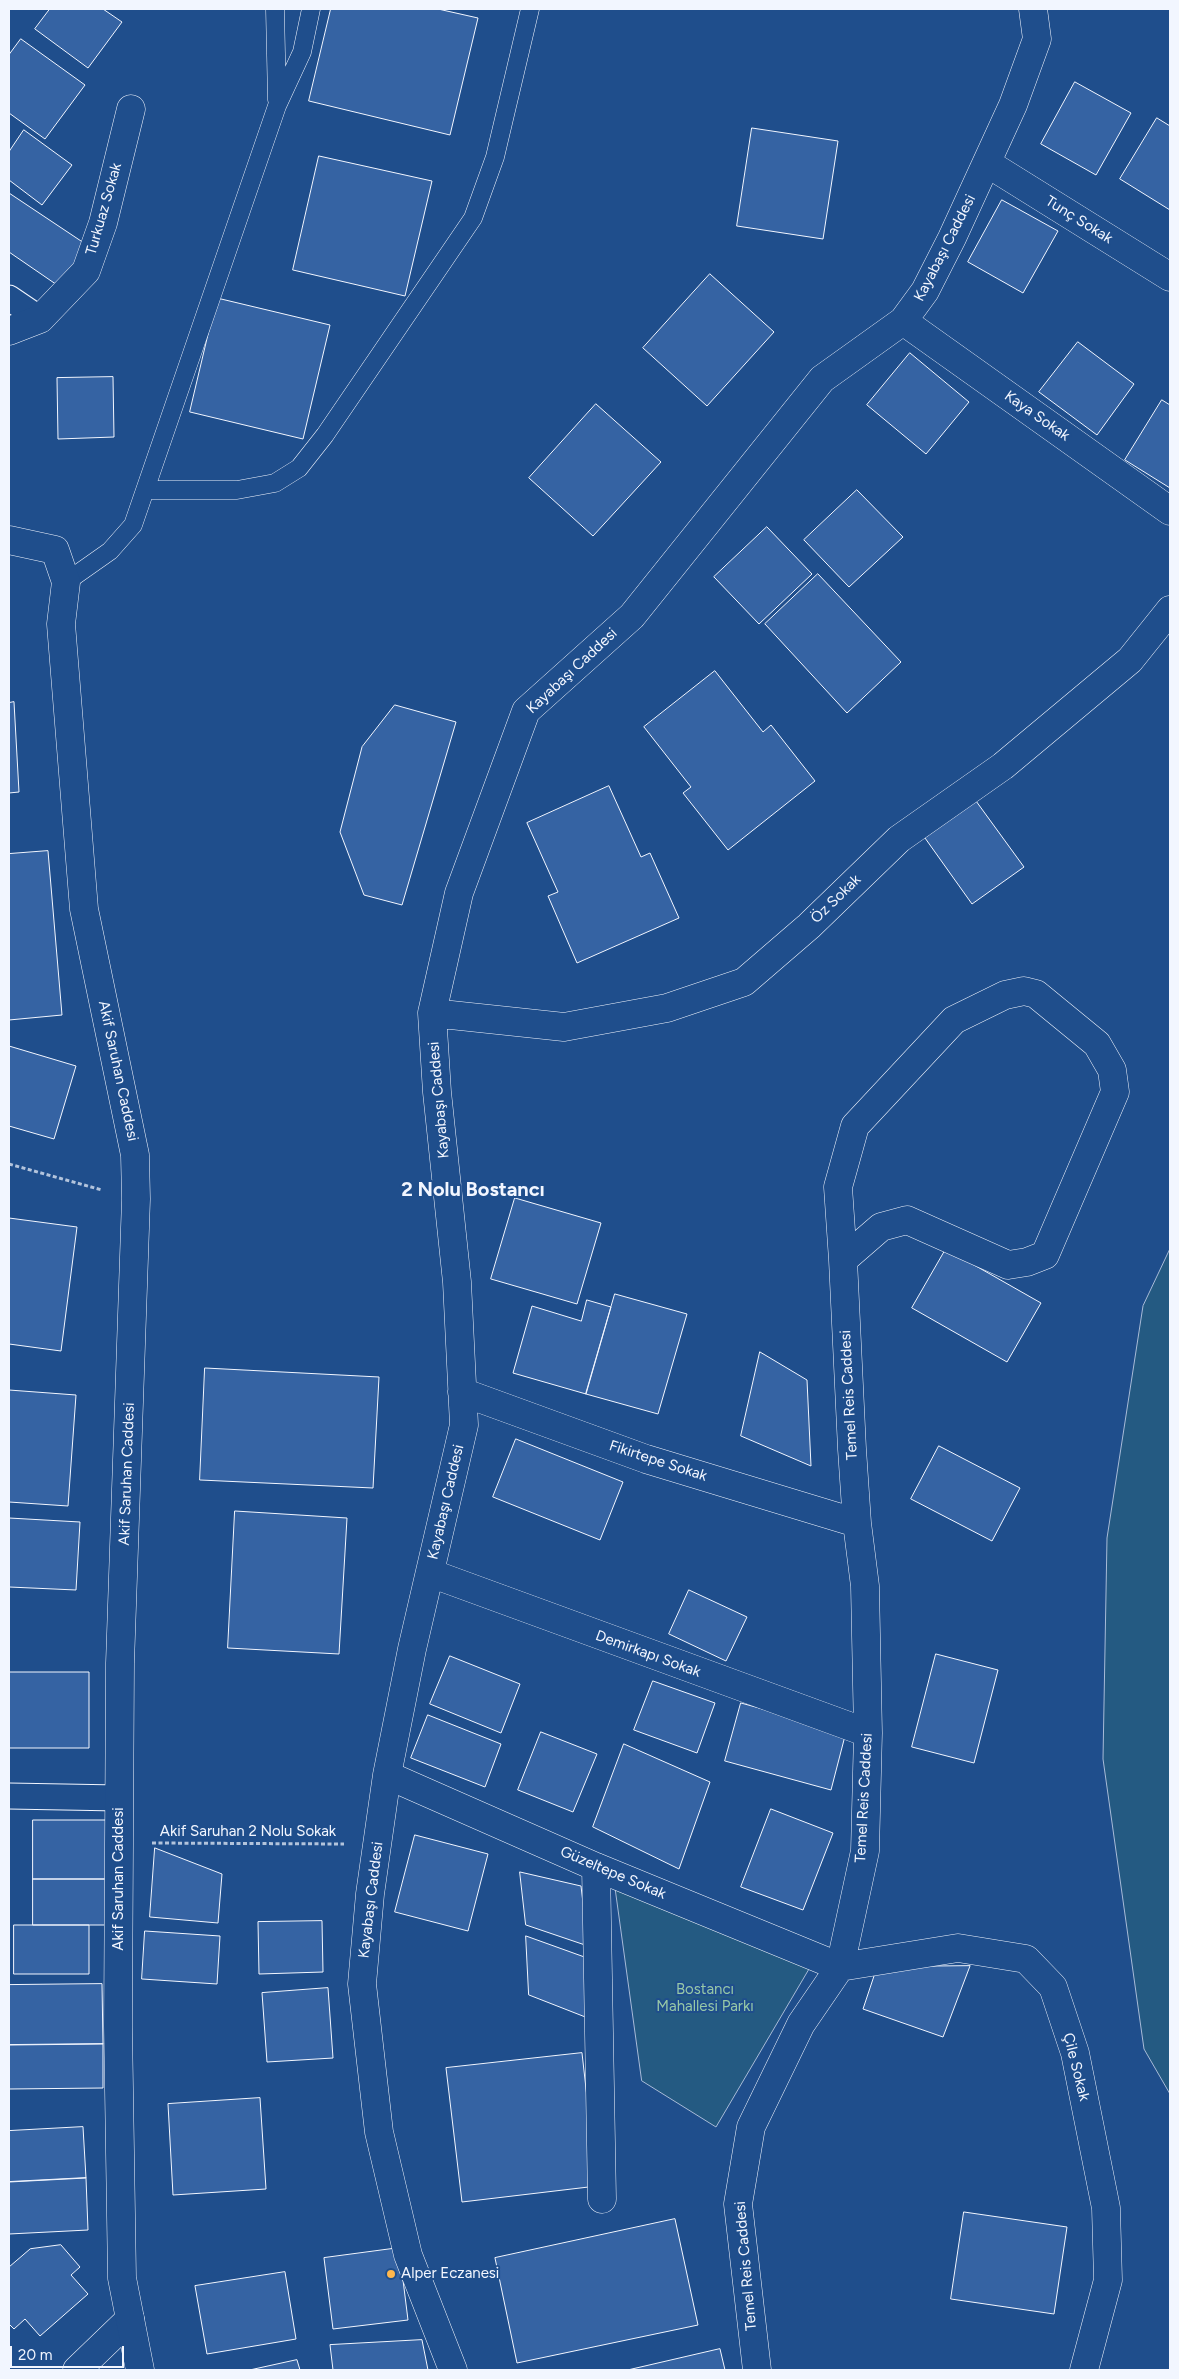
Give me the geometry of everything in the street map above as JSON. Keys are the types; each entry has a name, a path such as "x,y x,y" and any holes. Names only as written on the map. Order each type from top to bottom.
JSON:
{"street":[{"name":"Kayabaşı Caddesi","path":"453,2370 408,2255 379,2132 362,1984 377,1844 387,1775 412,1649 464,1425 457,1282 437,1092 432,1013 459,893 526,712 632,616 822,379 903,321 925,291 1013,105 1037,39 1033,9"},
{"name":"Turkuaz Sokak","path":"9,331 40,319 86,271 103,223 131,108"},
{"name":"Tunç Sokak","path":"987,163 1170,277"},
{"path":"9,298 40,319"},
{"name":"Kaya Sokak","path":"903,321 1170,511"},
{"path":"9,540 55,550 66,582"},
{"name":"Akif Saruhan Caddesi","path":"66,582 62,624 84,909 135,1155 136,1199 120,1663 118,2026 122,2278 140,2370"},
{"name":"Öz Sokak","path":"432,1013 564,1027 666,1008 744,982 809,926 899,839 1003,766 1130,660 1170,610"},
{"name":"Temel Reis Caddesi","path":"757,2370 738,2204 751,2127 802,2024 840,1967 865,1851 868,1733 866,1586 857,1523 838,1187 855,1126 954,1020 988,1001 1024,991 1036,994 1098,1044 1112,1070 1115,1092 1045,1255 1027,1262 1008,1265 907,1220 881,1227 843,1260"},
{"name":"Fikirtepe Sokak","path":"462,1392 646,1459 857,1523"},
{"name":"Demirkapı Sokak","path":"430,1573 868,1733"},
{"name":"Güzeltepe Sokak","path":"387,1775 596,1867 840,1967"},
{"path":"9,1796 119,1798"},
{"path":"596,1867 602,2199"},
{"name":"Çile Sokak","path":"840,1967 958,1948 1026,1959 1053,1987 1075,2053 1106,2208 1108,2280 1084,2370"},
{"path":"77,2370 130,2319"}],"lane":[{"path":"275,9 277,106"},
{"path":"66,582 110,551 133,525 277,106 302,52 311,9"},
{"path":"146,490 237,490 276,483 299,468 320,442 474,218 495,157 530,9"}],"path":[{"path":"9,1164 136,1199"},
{"name":"Akif Saruhan 2 Nolu Sokak","path":"119,1843 377,1844"}],"green space":[{"path":"1170,1249 1170,2094 1144,2049 1103,1759 1107,1538 1143,1306"},
{"name":"Bostancı Mahallesi Parkı","path":"613,1871 809,1969 716,2127 642,2081"}],"building":[{"path":"50,9 103,9 122,22 88,68 35,29"},
{"path":"331,9 438,9 478,18 450,135 309,101"},
{"path":"21,39 85,85 45,139 9,113 9,55"},
{"path":"1075,82 1131,113 1096,175 1041,144"},
{"path":"1157,118 1170,126 1170,210 1120,179"},
{"path":"752,128 838,141 823,239 737,226"},
{"path":"24,130 72,165 42,205 9,180 9,152"},
{"path":"319,156 432,181 405,296 293,270"},
{"path":"9,193 87,245 60,287 9,252"},
{"path":"1002,200 1058,231 1023,293 968,262"},
{"path":"710,274 774,332 707,406 643,348"},
{"path":"217,298 330,325 303,439 190,412"},
{"path":"1078,342 1134,384 1097,435 1039,392"},
{"path":"910,353 969,402 926,454 867,405"},
{"path":"113,377 114,437 58,439 57,378"},
{"path":"1162,400 1170,405 1170,488 1125,460"},
{"path":"596,404 661,462 593,536 529,478"},
{"path":"857,490 903,537 849,587 804,540"},
{"path":"767,527 812,574 759,624 714,577"},
{"path":"818,574 901,662 847,713 765,624"},
{"path":"715,671 763,732 771,725 815,781 728,850 683,793 691,787 644,727"},
{"path":"14,702 19,792 9,793 9,703"},
{"path":"395,705 456,722 402,905 364,895 340,832 362,747"},
{"path":"609,786 641,857 650,853 679,918 577,963 548,896 558,892 527,823"},
{"path":"976,801 1024,867 972,904 925,838"},
{"path":"48,851 62,1015 9,1020 9,854"},
{"path":"9,1046 76,1066 54,1139 9,1126"},
{"path":"515,1198 601,1223 577,1304 491,1279"},
{"path":"9,1218 77,1227 61,1351 9,1344"},
{"path":"946,1249 1041,1303 1007,1362 912,1308"},
{"path":"615,1294 687,1314 658,1414 586,1394"},
{"path":"587,1300 611,1307 586,1394 513,1373 532,1306 581,1321"},
{"path":"760,1352 807,1380 811,1466 741,1436"},
{"path":"205,1368 379,1377 373,1488 200,1480"},
{"path":"9,1390 76,1395 68,1506 9,1502"},
{"path":"516,1439 623,1482 600,1540 493,1497"},
{"path":"939,1446 1020,1488 992,1541 911,1499"},
{"path":"235,1511 347,1518 339,1654 228,1648"},
{"path":"9,1518 80,1522 76,1590 9,1587"},
{"path":"689,1590 747,1617 726,1661 669,1634"},
{"path":"936,1654 998,1670 974,1763 912,1747"},
{"path":"450,1656 520,1684 501,1733 430,1704"},
{"path":"9,1672 89,1672 89,1748 9,1748"},
{"path":"653,1681 715,1703 697,1753 634,1730"},
{"path":"741,1703 846,1732 831,1790 725,1761"},
{"path":"428,1715 501,1744 485,1787 411,1758"},
{"path":"541,1732 597,1754 573,1812 518,1790"},
{"path":"624,1744 710,1782 679,1869 593,1827"},
{"path":"771,1809 833,1833 803,1910 741,1887"},
{"path":"33,1820 112,1820 112,1879 33,1879"},
{"path":"415,1835 488,1854 468,1931 395,1912"},
{"path":"155,1848 222,1874 218,1923 150,1917"},
{"path":"520,1872 581,1886 588,1946 526,1925"},
{"path":"33,1879 112,1879 112,1925 33,1925"},
{"path":"322,1921 323,1972 259,1974 258,1922"},
{"path":"14,1925 89,1925 89,1974 14,1974"},
{"path":"145,1931 220,1936 217,1984 142,1979"},
{"path":"526,1936 590,1959 593,2020 529,1995"},
{"path":"970,1966 943,2037 863,2009 877,1967"},
{"path":"102,1984 103,2044 9,2045 9,1985"},
{"path":"328,1988 333,2058 267,2062 262,1993"},
{"path":"103,2044 103,2088 9,2089 9,2045"},
{"path":"582,2053 597,2186 462,2202 446,2068"},
{"path":"260,2098 266,2189 173,2195 168,2104"},
{"path":"83,2127 86,2178 9,2182 9,2131"},
{"path":"86,2178 88,2230 9,2234 9,2182"},
{"path":"964,2212 1067,2227 1054,2314 951,2299"},
{"path":"675,2219 698,2325 517,2363 495,2258"},
{"path":"61,2245 80,2267 71,2275 88,2294 40,2336 25,2319 14,2329 9,2324 9,2267 30,2249"},
{"path":"399,2248 408,2320 333,2329 324,2258"},
{"path":"285,2272 296,2339 207,2354 195,2286"},
{"path":"422,2340 428,2370 333,2370 330,2345"},
{"path":"720,2349 725,2370 628,2370"},
{"path":"297,2360 300,2370 250,2370"}],"place":[{"name":"Alper Eczanesi","path":"391,2274"}],"district":[{"name":"2 Nolu Bostancı","path":"473,1190"}]}
